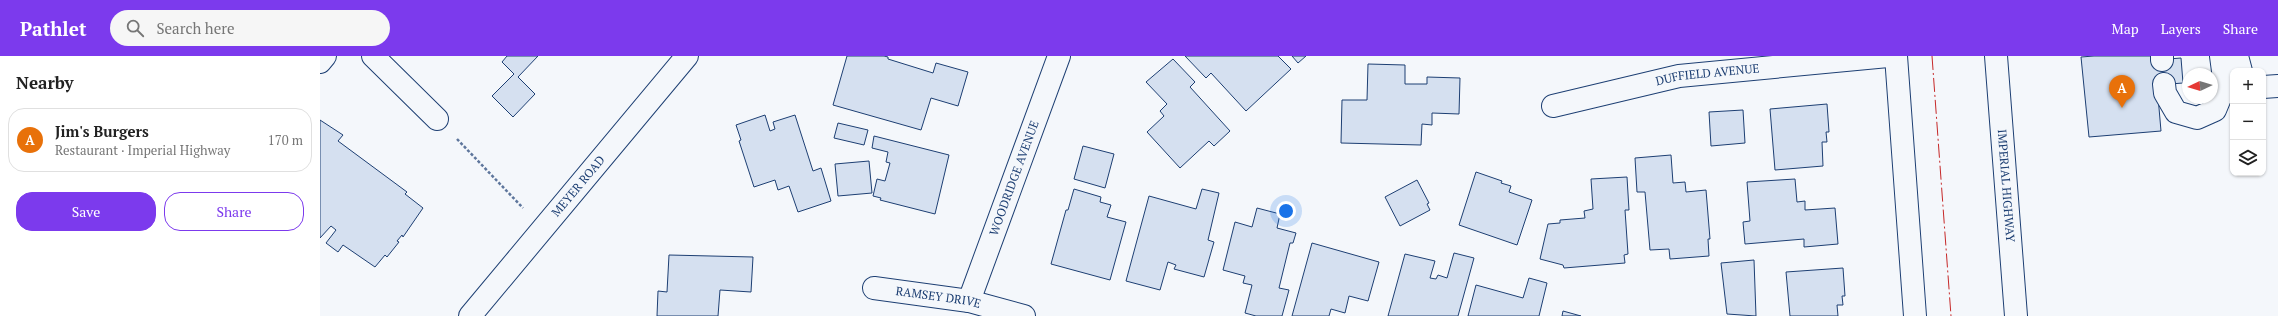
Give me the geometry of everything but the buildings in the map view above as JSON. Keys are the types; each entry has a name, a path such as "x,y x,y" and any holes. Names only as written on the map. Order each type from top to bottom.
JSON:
{"street":[{"path":"320,62 325,56"},
{"path":"373,56 437,119"},
{"name":"MEYER ROAD","path":"470,316 687,56"},
{"name":"WOODRIDGE AVENUE","path":"969,301 1059,56"},
{"name":"DUFFIELD AVENUE","path":"1553,106 1679,76 1888,56"},
{"path":"1896,56 1915,316"},
{"name":"IMPERIAL HIGHWAY","path":"1996,56 2016,316"},
{"path":"2164,84 2165,93 2176,112 2197,118 2215,110 2225,86 2221,56"},
{"path":"2237,56 2240,68"},
{"path":"2266,87 2278,86"},
{"name":"RAMSEY DRIVE","path":"874,288 969,301 1024,316"}],"path":[{"path":"437,119 543,228"}],"power":[{"path":"1932,56 1951,316"}],"place":[{"name":"Jim's Burgers","path":"2122,108"}]}
